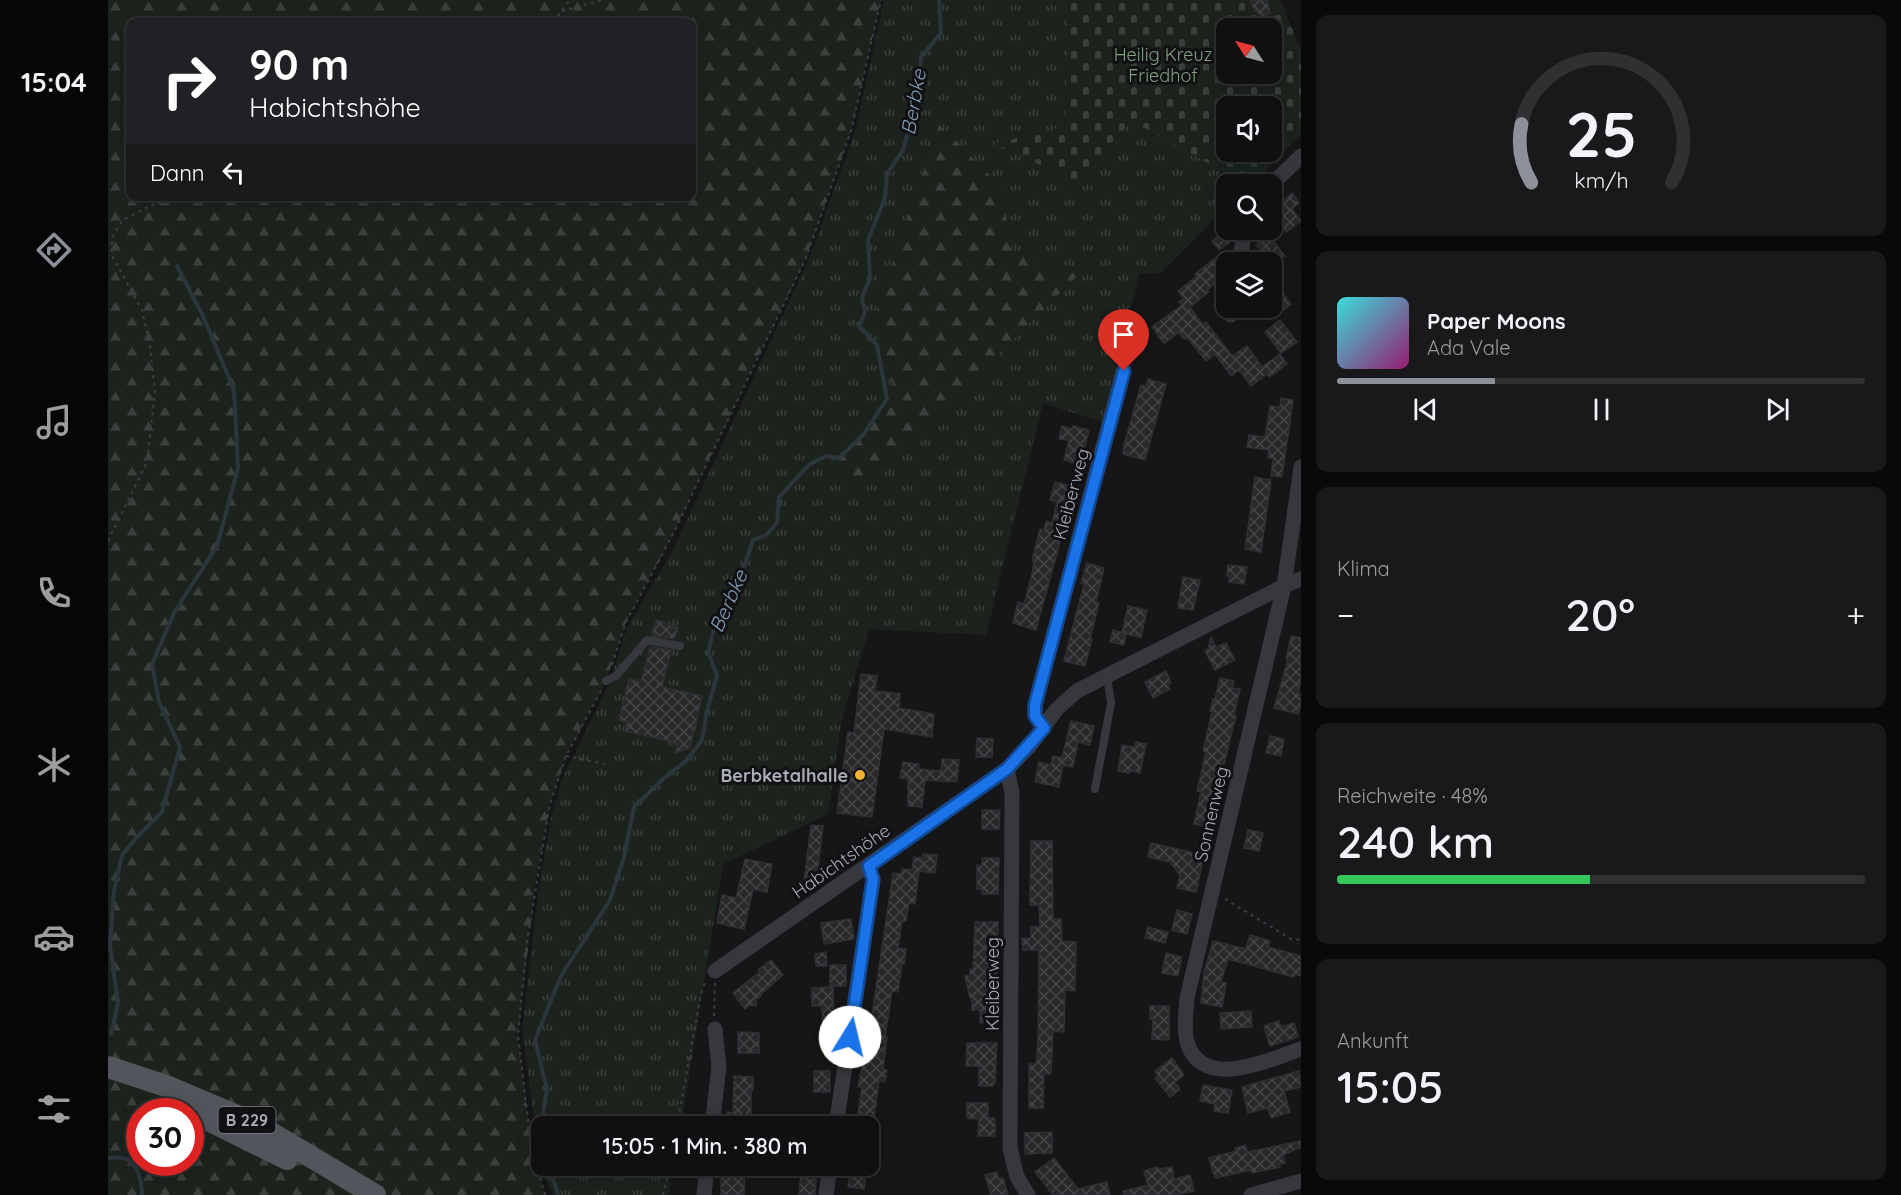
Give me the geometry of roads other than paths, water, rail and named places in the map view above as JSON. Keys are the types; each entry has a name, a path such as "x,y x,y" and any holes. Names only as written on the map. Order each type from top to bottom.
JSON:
{"main road":[{"name":"B 229","path":"108,1067 166,1086 256,1124 375,1195"},
{"name":"B 229","path":"108,1072 278,1153 347,1195"}],"street":[{"path":"1282,174 1301,156"},
{"name":"Kleiberweg","path":"1044,728 1035,716 1035,705 1124,371"},
{"name":"Sonnenweg","path":"1301,467 1284,586 1187,998 1185,1026 1188,1044 1195,1057 1208,1067 1223,1070 1238,1069 1301,1049"},
{"name":"Habichtshöhe","path":"715,971 1007,769 1044,728 1056,710 1077,691 1301,579"},
{"name":"Kleiberweg","path":"1007,769 1012,793 1010,1148 1017,1177 1028,1195"},
{"path":"837,1116 873,879 869,866"},
{"path":"713,1116 719,1067 715,1029"},
{"path":"704,1195 706,1176"},
{"path":"826,1195 829,1176"},
{"path":"1251,1195 1301,1180"}],"lane":[{"path":"606,681 616,676 647,640 680,646"},
{"path":"1095,789 1111,703 1107,676"}],"waterway":[{"name":"Berbke","path":"543,1116 547,1089 535,1040 561,976 610,900 624,857 634,807 687,760 702,740 717,675 708,652 716,621 735,593 753,540 766,535 777,523 779,497 810,464 826,456 839,458 863,435 887,399 877,345 859,326 865,312 862,298 870,278 868,240 885,198 887,174 903,150 912,118 913,81 920,68 921,57 941,33 939,0"},
{"path":"111,1034 118,1003 110,945 114,891 122,855 162,812 180,747 159,702 152,664 175,611 217,546 238,468 234,390 203,316 177,266"},
{"path":"108,1158 123,1158 132,1163 140,1178 142,1195"},
{"name":"Berbke","path":"552,1176 558,1195"}],"place":[{"name":"Berbketalhalle","path":"860,775"}],"park label":[{"name":"Heilig Kreuz Friedhof","path":"1163,64"}]}
